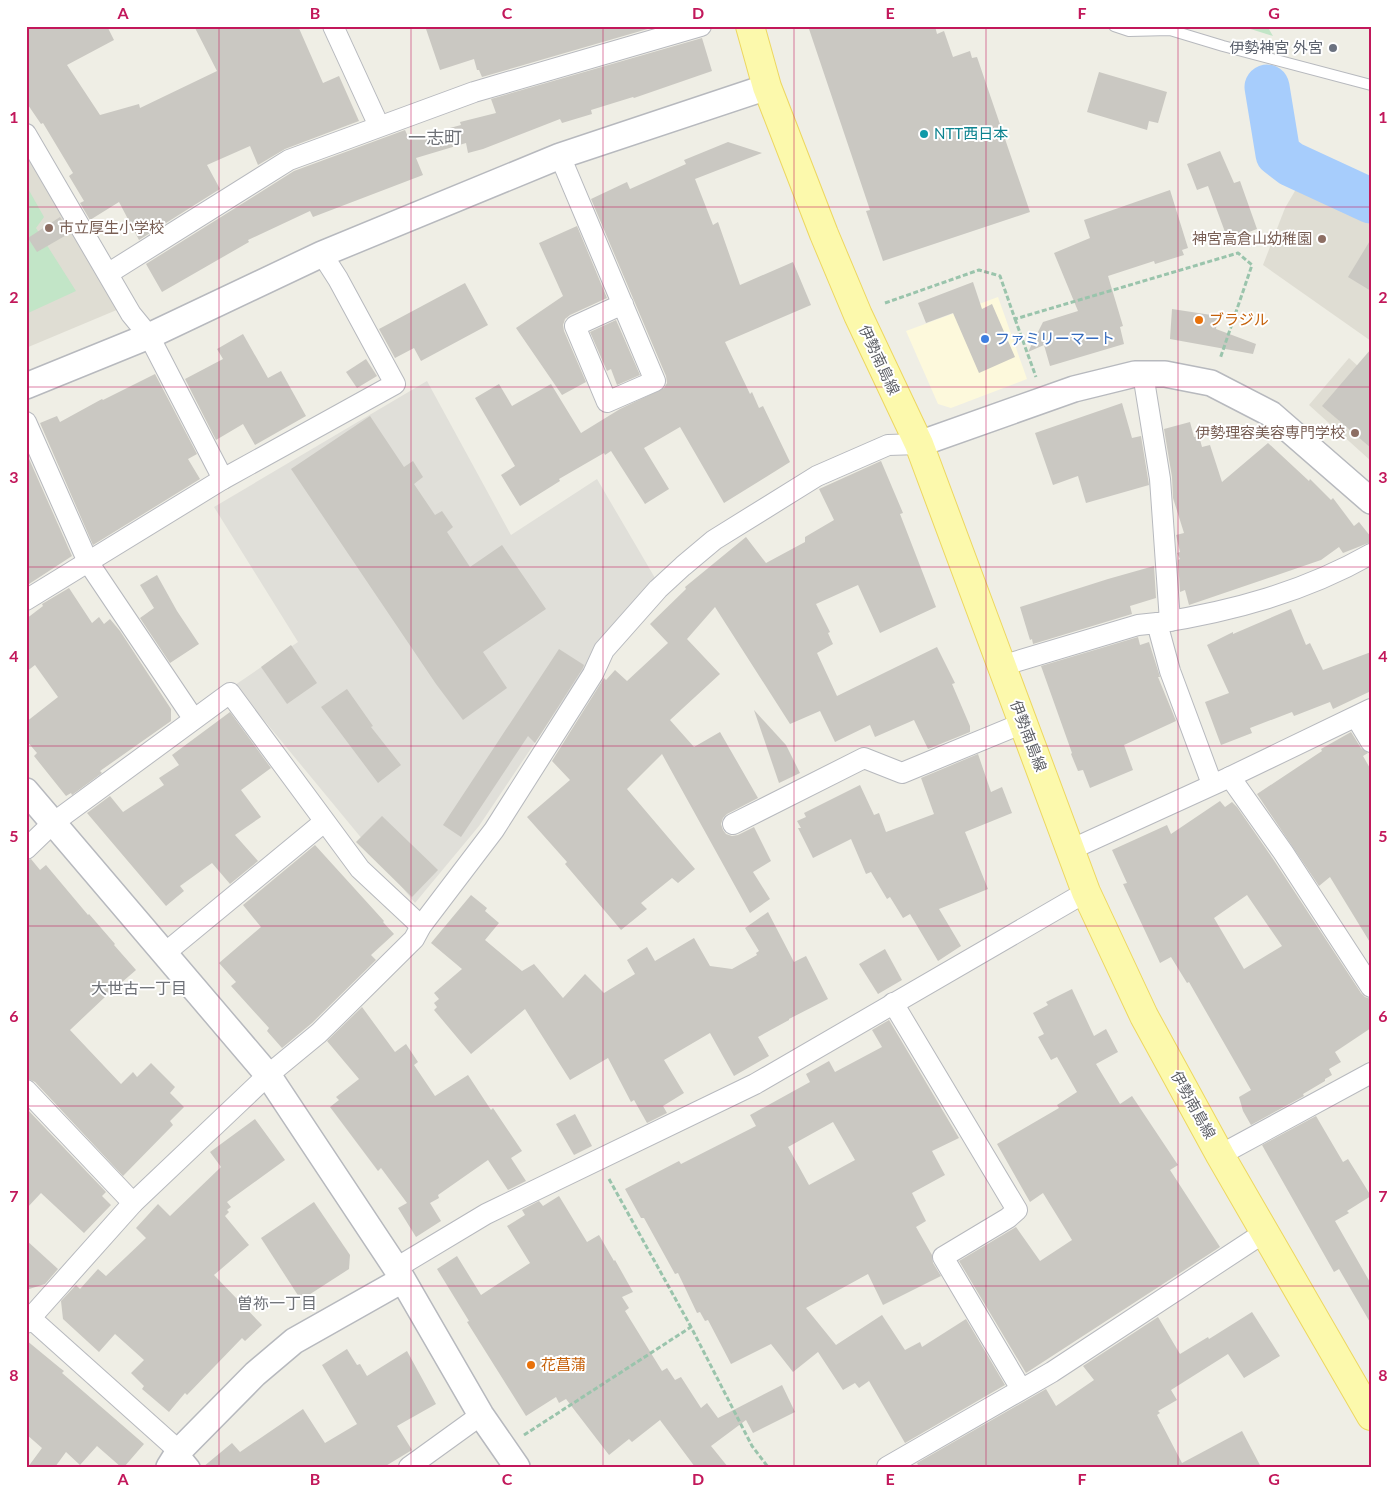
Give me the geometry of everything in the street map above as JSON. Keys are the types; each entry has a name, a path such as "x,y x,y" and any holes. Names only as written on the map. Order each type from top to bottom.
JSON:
{"main road":[{"name":"伊勢南島線","path":"750,26 767,88 858,315 919,444 1086,892 1144,1016 1220,1155 1367,1400"}],"street":[{"path":"333,26 379,126"},
{"path":"109,273 289,160 474,92 700,26"},
{"path":"26,386 149,336 322,254 560,156 767,88"},
{"path":"26,134 109,273 131,314 149,336 223,480"},
{"path":"560,156 623,304 655,381 607,402 574,326 623,304"},
{"path":"26,600 223,480 396,384 338,279 322,254"},
{"path":"1144,374 1160,479 1164,622 1170,670 1221,781 1283,852 1371,988"},
{"path":"1086,892 755,1084 486,1214 399,1274 294,1341 254,1374 180,1462 28,1318 133,1203 268,1075 319,1033 414,939 421,926 494,830 594,674 604,650 658,589 714,540 817,476 888,445 919,444 1074,389 1106,380 1144,374 1165,374 1211,383 1271,414 1371,501"},
{"path":"26,422 88,562 193,718"},
{"path":"1001,666 1138,624 1164,622 1208,614 1273,598 1342,570 1371,554"},
{"path":"26,849 53,823 193,718 230,693 360,869 421,926"},
{"path":"1070,850 1363,713 1371,742"},
{"path":"733,824 864,758 902,773 1023,723"},
{"path":"26,791 268,1075 399,1274 481,1415 511,1457"},
{"path":"165,953 324,822"},
{"path":"893,1003 1017,1210 1008,1218 943,1257 1021,1390"},
{"path":"1220,1155 1371,1073"},
{"path":"26,1090 133,1203"},
{"path":"887,1467 1052,1372 1265,1232"},
{"path":"409,1467 481,1415"}],"lane":[{"path":"1114,26 1129,31 1170,30 1371,85"}],"path":[{"path":"1015,319 1238,253 1252,265 1211,383"},
{"path":"885,303 980,270 1000,276 1038,384"},
{"path":"599,1160 691,1327 752,1446 768,1467"},
{"path":"511,1457 691,1327"}],"shaded area":[{"name":"市立厚生小学校","path":"26,147 119,309 26,348"},
{"name":"神宮高倉山幼稚園","path":"1302,179 1371,213 1371,341 1263,265 1285,208"},
{"path":"998,297 1027,379 951,408 938,404 906,331"},
{"name":"伊勢理容美容専門学校","path":"1349,358 1371,378 1371,461 1309,405"},
{"path":"427,381 511,535 597,479 655,578 605,638 479,826 415,903 235,685 298,642 214,507"}],"green space":[{"path":"1241,26 1267,26 1273,36"},
{"path":"26,185 44,217 36,228 76,291 26,314"}],"building":[{"path":"26,26 107,26 114,40 67,65 100,115 139,104 140,108 217,71 194,26 298,26 323,83 339,76 359,121 285,149 258,165 250,146 207,165 220,189 139,240 119,202 90,220 80,203 84,201 69,176 73,173 43,123 41,124 26,102"},
{"path":"425,26 658,26 482,77 479,70 477,70 474,59 440,70"},
{"name":"NTT西日本","path":"808,26 935,26 937,34 944,31 953,57 970,51 972,58 977,57 1030,212 883,261 866,211 870,210"},
{"path":"702,38 712,71 634,98 591,110 592,114 562,123 560,119 483,149 468,153 466,143 416,158 423,175 313,217 310,211 248,240 249,242 162,292 146,264 294,171 405,130 409,139 461,125 460,122 496,113 491,99"},
{"path":"1099,72 1167,92 1158,123 1149,121 1147,130 1087,112"},
{"path":"728,142 762,153 695,179 713,225 718,222 740,285 793,262 811,305 725,342 750,394 752,392 759,408 763,406 790,462 724,503 680,427 644,448 669,489 645,504 611,451 605,455 604,453 559,479 560,481 520,506 501,475 515,466 475,398 499,384 512,406 551,384 581,433 620,409 664,388 667,383 666,376 591,199 627,182 630,189 686,164 684,160"},
{"path":"1220,151 1234,183 1240,181 1257,229 1228,240 1208,186 1197,190 1187,164"},
{"path":"1170,190 1188,248 1182,250 1184,255 1155,264 1154,261 1108,276 1123,326 1120,327 1124,344 1050,366 1044,345 1028,352 1043,322 1078,311 1054,253 1090,238 1084,220"},
{"path":"60,217 70,233 37,252 28,238"},
{"path":"577,226 607,298 565,319 564,331 586,382 562,395 516,328 563,296 539,243"},
{"path":"1371,239 1371,291 1348,277"},
{"name":"ファミリーマート","path":"973,282 982,309 992,304 1015,357 979,373 953,313 926,323 918,303"},
{"path":"465,283 488,325 421,361 414,348 395,358 379,329"},
{"path":"1172,309 1218,316 1216,329 1256,344 1253,354 1170,339"},
{"path":"616,320 640,375 617,385 611,369 607,371 590,332"},
{"path":"243,334 268,378 281,371 306,416 255,445 243,424 216,440 185,379 223,359 217,349"},
{"name":"伊勢理容美容専門学校","path":"1371,349 1371,448 1322,406"},
{"path":"366,359 377,376 357,388 346,372"},
{"path":"155,374 197,454 188,459 200,479 93,545 40,423 57,416 60,422 102,399"},
{"path":"1122,403 1132,438 1141,436 1149,485 1086,503 1078,476 1053,485 1035,433"},
{"path":"370,416 404,467 413,461 423,477 414,484 435,515 442,511 453,527 447,532 470,567 502,545 546,609 483,652 507,688 463,720 436,684 291,469"},
{"path":"1190,422 1194,437 1199,436 1202,447 1210,445 1222,482 1268,443 1331,500 1333,498 1354,526 1359,522 1371,537 1371,542 1343,553 1339,547 1321,560 1189,605 1185,590 1180,592 1178,560 1180,559 1177,553 1180,552 1176,535 1184,533 1173,498 1172,477 1164,429"},
{"path":"26,452 72,556 29,584 26,580"},
{"path":"881,461 903,513 900,514 936,607 880,633 858,585 816,604 830,632 828,633 833,644 817,653 837,696 937,647 955,683 952,684 970,726 970,732 928,749 914,720 875,737 870,725 835,742 820,711 790,724 715,607 687,639 720,674 670,720 694,747 720,732 758,798 727,814 721,824 726,834 732,836 754,827 771,861 753,872 770,899 750,913 662,754 627,789 695,869 678,883 672,878 641,903 647,909 621,930 565,864 567,862 527,817 570,780 552,761 604,678 606,680 615,670 627,681 668,643 650,624 686,589 685,587 746,537 766,563 805,542 805,537 834,520 819,489"},
{"path":"1154,566 1156,598 1130,606 1132,614 1033,644 1032,639 1030,640 1020,607"},
{"path":"157,575 177,611 199,644 170,663 140,618 154,608 140,585"},
{"path":"69,588 92,623 99,617 104,624 110,619 120,631 171,709 171,721 100,771 102,773 72,795 71,793 66,796 34,756 37,753 26,740 26,722 58,697 35,665 26,672 26,619 43,606 42,604"},
{"path":"1291,609 1306,645 1310,643 1323,670 1371,652 1371,691 1333,709 1330,702 1294,716 1292,712 1250,728 1252,733 1221,745 1205,702 1229,693 1207,645 1233,632 1233,634"},
{"path":"1138,637 1140,645 1149,642 1160,677 1158,677 1176,721 1124,745 1133,770 1090,788 1083,770 1078,771 1071,754 1041,666"},
{"path":"291,645 317,683 287,704 261,667"},
{"path":"559,649 584,665 583,668 535,743 528,736 461,837 443,825"},
{"path":"347,689 373,726 371,727 401,765 378,783 321,707"},
{"path":"754,710 786,745 800,773 779,783"},
{"path":"230,712 271,768 241,790 261,817 235,835 258,861 230,884 212,863 180,886 184,891 166,906 87,813 110,796 123,812 164,785 159,778 179,765 172,755"},
{"path":"1351,732 1361,748 1368,753 1363,756 1371,770 1371,944 1330,877 1319,886 1257,794 1322,751 1321,749"},
{"path":"978,754 991,792 1002,787 1012,813 965,832 988,889 939,909 961,946 938,961 910,914 903,918 890,897 887,899 871,872 866,874 851,839 813,858 798,828 801,828 797,821 806,817 804,813 860,785 874,815 879,813 886,832 934,814 921,778"},
{"path":"1220,801 1225,807 1232,802 1273,859 1361,993 1371,999 1371,1028 1335,1052 1341,1062 1329,1069 1332,1075 1303,1094 1304,1096 1251,1125 1243,1111 1239,1097 1251,1090 1189,982 1187,983 1171,957 1160,963 1123,884 1127,883 1112,850 1167,825 1171,834","holes":["1247,895 1282,946 1244,969 1214,918"]},
{"path":"382,816 438,870 412,897 356,842"},
{"path":"315,845 394,934 371,955 376,960 312,1023 282,1048 267,1031 269,1028 231,986 236,982 219,963 261,927 243,905"},
{"path":"31,859 40,870 46,865 136,970 70,1030 121,1084 133,1072 137,1077 151,1063 175,1087 170,1093 184,1107 170,1121 173,1125 123,1176 35,1082 26,1078 26,861"},
{"path":"471,895 487,908 485,911 499,923 485,940 522,971 534,964 563,998 585,974 604,993 635,974 627,960 647,947 655,961 694,938 710,966 732,969 757,955 756,953 759,951 745,928 768,912 794,962 806,956 828,999 758,1037 769,1056 734,1076 710,1033 664,1060 684,1093 663,1106 667,1113 647,1123 634,1100 631,1102 608,1058 570,1080 525,1009 471,1054 434,1010 437,1007 434,1003 439,999 434,993 462,969 431,943"},
{"path":"885,949 902,980 878,994 859,964"},
{"path":"1072,989 1094,1036 1106,1029 1118,1052 1096,1064 1120,1104 1132,1096 1178,1165 1170,1170 1220,1247 1026,1373 959,1261 1016,1227 1040,1261 1072,1240 1043,1193 1030,1202 997,1144 1059,1108 1057,1105 1077,1092 1057,1057 1051,1060 1038,1037 1044,1034 1033,1013 1048,1005 1046,1002"},
{"path":"362,1007 395,1052 406,1044 418,1062 414,1065 435,1096 468,1075 491,1110 493,1108 522,1151 511,1158 526,1181 508,1190 488,1160 438,1195 439,1198 430,1203 441,1221 416,1237 398,1208 407,1203 381,1168 378,1171 330,1107 339,1100 336,1097 359,1079 327,1041"},
{"path":"889,1020 959,1138 932,1151 945,1175 912,1193 926,1221 916,1227 932,1255 933,1263 941,1276 883,1305 868,1274 806,1308 836,1345 882,1315 905,1350 920,1342 922,1347 966,1319 1005,1385 905,1443 869,1381 859,1388 855,1383 843,1390 818,1352 793,1372 771,1344 731,1364 708,1320 705,1321 700,1312 697,1313 678,1273 675,1274 644,1218 641,1218 625,1189 679,1161 681,1164 756,1126 750,1115 810,1082 806,1074 829,1061 835,1072 882,1047 872,1030","holes":["833,1122 855,1160 809,1185 788,1147"]},
{"path":"26,1108 106,1192 102,1196 111,1205 84,1233 41,1193 26,1209"},
{"path":"575,1114 592,1146 574,1155 556,1124"},
{"path":"1316,1116 1343,1162 1348,1159 1371,1196 1335,1221 1371,1284 1371,1324 1339,1269 1334,1272 1262,1145"},
{"path":"255,1119 285,1160 227,1202 231,1207 227,1210 229,1212 225,1216 249,1245 214,1275 262,1325 245,1341 242,1338 187,1395 185,1393 169,1412 142,1389 144,1386 131,1373 144,1360 115,1334 99,1352 63,1319 61,1301 76,1285 80,1289 98,1269 106,1276 146,1238 136,1228 158,1204 170,1216 221,1167 210,1152"},
{"path":"559,1196 587,1242 599,1235 615,1260 633,1292 622,1297 629,1308 625,1311 662,1371 667,1368 675,1380 681,1377 701,1408 707,1403 718,1418 782,1385 795,1412 753,1433 746,1420 711,1446 728,1467 695,1467 660,1420 632,1442 629,1439 609,1455 566,1399 559,1403 556,1397 526,1416 467,1322 469,1321 437,1269 457,1256 481,1295 530,1263 507,1226 525,1215 522,1210 539,1201 543,1206"},
{"path":"314,1202 350,1255 349,1269 301,1300 261,1238"},
{"path":"26,1240 58,1269 45,1284 26,1290"},
{"path":"1252,1312 1280,1356 1244,1378 1228,1354 1171,1390 1177,1400 1158,1411 1160,1413 1157,1415 1182,1463 1242,1431 1261,1467 919,1467 917,1463 1046,1389 1056,1406 1094,1380 1083,1366 1158,1317 1180,1354 1208,1337 1209,1339"},
{"path":"26,1340 64,1371 62,1373 144,1444 124,1467 121,1467 97,1446 80,1465 66,1452 55,1467 28,1467 42,1448 26,1434"},
{"path":"347,1349 357,1365 360,1364 367,1376 407,1351 436,1404 397,1426 412,1450 384,1467 203,1467 232,1443 240,1452 303,1409 325,1443 357,1424 322,1365"}],"waterway":[{"path":"1267,87 1278,154 1291,164 1371,201"}],"place":[{"name":"伊勢神宮 外宮","path":"1333,48"},
{"name":"NTT西日本","path":"924,134"},
{"name":"市立厚生小学校","path":"49,228"},
{"name":"神宮高倉山幼稚園","path":"1322,239"},
{"name":"ブラジル","path":"1199,320"},
{"name":"ファミリーマート","path":"985,339"},
{"name":"伊勢理容美容専門学校","path":"1355,433"},
{"name":"花菖蒲","path":"531,1365"}],"district":[{"name":"一志町","path":"435,138"},
{"name":"大世古一丁目","path":"139,988"},
{"name":"曽祢一丁目","path":"277,1303"}]}
